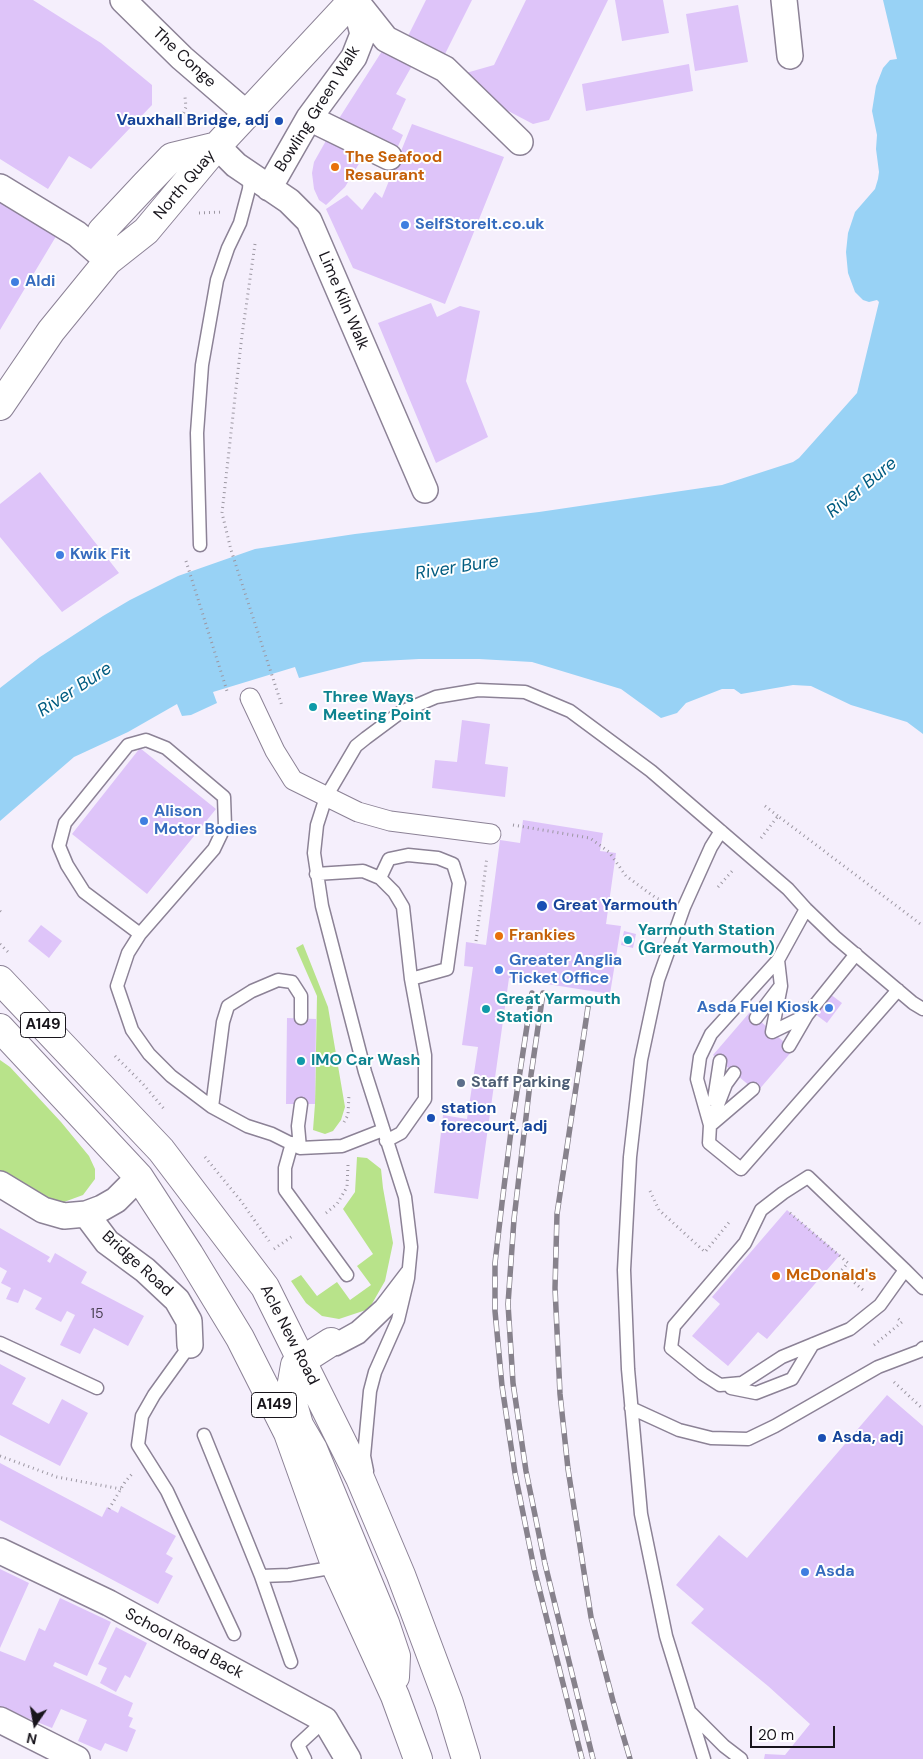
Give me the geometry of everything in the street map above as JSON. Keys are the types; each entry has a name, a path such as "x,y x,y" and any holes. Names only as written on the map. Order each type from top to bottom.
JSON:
{"main road":[{"name":"North Quay","path":"0,406 51,331 108,261 146,231 217,146 354,0"},
{"name":"Acle New Road","path":"0,980 161,1150 265,1287 300,1367 360,1478 402,1575 466,1759"},
{"name":"A149","path":"0,1028 139,1177 245,1347 288,1433 336,1567 395,1696 418,1759"},
{"name":"A149","path":"265,1287 291,1321 310,1336 334,1346"},
{"path":"300,1367 334,1346"},
{"name":"A149","path":"245,1347 268,1372 288,1377 300,1367"},
{"name":"A149","path":"300,1367 290,1394 299,1424 313,1450 385,1623 396,1656 395,1696"}],"street":[{"name":"The Conge","path":"123,0 182,58 247,114"},
{"name":"Bowling Green Walk","path":"259,182 354,57 363,34 354,0"},
{"path":"354,0 386,39 446,68 520,142"},
{"path":"784,0 790,56"},
{"path":"309,118 389,157"},
{"name":"Lime Kiln Walk","path":"217,146 236,166 289,201 309,221 425,490"},
{"path":"0,186 78,234 108,261"},
{"path":"250,698 275,751 293,780 358,812 390,821 491,834"},
{"name":"Bridge Road","path":"0,1184 43,1210 64,1216 86,1214 102,1208 116,1200 139,1177"},
{"name":"Bridge Road","path":"86,1214 107,1242 145,1270 177,1300 189,1321 190,1345"},
{"name":"School Road Back","path":"0,1551 109,1603 325,1720"},
{"path":"0,1720 77,1759"},
{"path":"325,1720 348,1759"}],"lane":[{"path":"200,545 197,433 202,365 217,280 228,248 240,223 249,189 259,182"},
{"path":"372,1507 364,1456 370,1391 375,1372 398,1320 408,1273 411,1247 405,1197 384,1135 355,1035 322,906 316,874 314,853 317,824 326,797 356,746 401,712 436,697 478,690 524,692 570,712 651,771 788,889 806,910 856,954 923,1009"},
{"path":"140,934 84,892 67,865 59,846 66,823 128,745 146,740 166,748 224,797 225,826 214,849 140,934 128,953 117,986 132,1030 149,1054 212,1107 247,1126 296,1146 342,1146 384,1135 401,1133 425,1099 425,1056 412,979 403,907 394,892 380,878 362,871 316,874"},
{"path":"704,1759 666,1636 641,1514 628,1369 624,1270 630,1157 641,1060 658,980 684,907 711,847 721,832"},
{"path":"380,878 390,859 408,855 438,858 452,864 459,883 447,970 412,979"},
{"path":"710,1125 697,1079 700,1057 711,1034 778,960 806,910"},
{"path":"789,1046 807,1014 856,954"},
{"path":"778,960 781,986 772,1032 807,1014"},
{"path":"212,1107 222,1022 228,1006 278,980 292,982 301,996 300,1018"},
{"path":"756,1018 781,986"},
{"path":"720,1061 709,1143 740,1169 898,990"},
{"path":"710,1125 726,1084 734,1073"},
{"path":"710,1125 753,1089"},
{"path":"301,1104 296,1146 285,1168 285,1190 347,1275"},
{"path":"813,1344 792,1379 756,1393 720,1385 671,1348 674,1326 745,1243 761,1210 783,1192 808,1177 923,1288"},
{"path":"720,1385 742,1384 782,1357 850,1329 880,1305 905,1270"},
{"path":"334,1346 381,1306 408,1273"},
{"path":"0,1343 97,1388"},
{"path":"190,1345 154,1395 142,1416 138,1445 167,1491 234,1634"},
{"path":"631,1408 679,1430 711,1438 748,1439 784,1421 878,1367 920,1351 923,1348"},
{"path":"204,1435 261,1576 291,1662"},
{"path":"261,1576 289,1575 336,1567"},
{"path":"689,1712 724,1746 741,1759"},
{"path":"305,1759 298,1745 325,1720"}],"path":[{"path":"256,241 242,335 222,513 231,550 273,681"},
{"path":"184,556 227,692"},
{"path":"765,806 923,926"},
{"path":"766,831 778,816"},
{"path":"476,941 491,834 491,822 590,838 609,852 626,876 656,898 684,907"},
{"path":"274,1249 337,1204 347,1187 349,1169 342,1146 340,1127 348,1115 349,1094 346,1086"},
{"path":"766,1206 787,1210 848,1264 841,1271 902,1322 867,1350 878,1367 923,1409"},
{"path":"691,1240 705,1252 736,1215"},
{"path":"0,1456 58,1478 121,1489"},
{"path":"110,1509 125,1482 148,1460"}],"green space":[{"path":"303,944 328,1007 345,1107 341,1120 333,1131 325,1134 313,1130 317,996 296,948"},
{"path":"0,1060 10,1067 61,1122 89,1156 95,1169 95,1179 83,1195 64,1202 44,1198 0,1171"},
{"path":"357,1157 367,1158 381,1169 393,1243 385,1281 369,1309 339,1319 322,1316 306,1303 291,1281 301,1275 317,1296 337,1282 350,1300 371,1285 357,1266 373,1254 343,1209 355,1192"}],"water":[{"name":"River Bure","path":"883,0 923,0 923,734 907,722 851,705 811,686 793,685 741,694 734,689 722,689 686,703 677,713 661,718 621,689 532,662 479,659 419,659 363,662 299,678 295,667 213,692 217,703 191,715 182,716 177,704 128,732 74,757 0,821 0,688 40,657 103,616 178,576 255,549 355,534 539,512 722,485 793,462 799,458 857,393 879,302 877,300 869,302 863,300 855,292 848,273 846,252 848,233 855,212 875,189 878,179 877,135 872,111 876,86 883,68 890,60 897,59"}],"building":[{"path":"0,0 33,0 101,43 152,85 152,105 91,169 69,156 48,189 0,159"},
{"path":"426,0 472,0 445,54 408,36"},
{"path":"526,0 608,0 549,120 533,124 472,92 466,73 494,65"},
{"path":"615,0 663,0 669,33 622,41"},
{"path":"738,5 748,62 695,71 686,14"},
{"path":"384,48 413,64 396,94 406,99 392,129 403,135 395,153 338,120"},
{"path":"689,64 693,91 586,111 582,84"},
{"name":"SelfStoreIt.co.uk","path":"412,124 504,157 445,304 353,268 326,209 347,195 362,210 375,192 382,198"},
{"name":"The Seafood Resaurant","path":"332,130 366,152 345,187 326,205 319,200 314,189 312,173 314,162"},
{"name":"Aldi","path":"0,198 58,233 0,330"},
{"path":"431,303 437,317 460,306 480,311 466,381 488,437 436,463 378,323"},
{"name":"Kwik Fit","path":"40,472 119,573 62,612 0,537 0,504"},
{"path":"462,720 490,724 485,764 508,767 505,797 432,788 435,760 457,762"},
{"name":"Alison Motor Bodies","path":"140,748 216,809 147,894 72,834"},
{"name":"Great Yarmouth Station","path":"523,820 603,833 600,851 616,853 606,924 621,926 610,994 509,978 478,1199 434,1193 443,1115 467,1119 478,1047 462,1045 473,967 464,966 466,942 486,945 500,840 520,843"},
{"path":"41,925 62,941 49,958 28,941"},
{"name":"Yarmouth Station (Great Yarmouth)","path":"624,931 636,934 633,948 621,945"},
{"name":"Asda Fuel Kiosk","path":"830,994 842,1003 827,1023 815,1014"},
{"path":"750,1012 793,1050 757,1092 713,1055"},
{"name":"IMO Car Wash","path":"287,1018 316,1019 315,1104 286,1104"},
{"name":"McDonald's","path":"787,1210 840,1255 767,1339 758,1332 728,1366 692,1336 720,1304 712,1297"},
{"path":"0,1228 50,1257 47,1261 50,1263 55,1253 87,1272 81,1283 144,1316 128,1346 94,1328 80,1354 60,1345 75,1315 67,1311 61,1322 35,1309 42,1298 24,1289 18,1303 6,1299 11,1288 1,1283 7,1271 0,1267"},
{"path":"0,1364 26,1378 12,1404 49,1424 62,1399 88,1413 60,1466 0,1435"},
{"name":"Asda","path":"887,1395 923,1426 923,1759 764,1759 765,1754 785,1755 810,1724 768,1686 691,1623 704,1609 676,1585 719,1535 747,1558"},
{"path":"0,1463 102,1517 107,1507 118,1513 121,1506 176,1536 166,1554 173,1558 165,1572 173,1576 158,1604 0,1520"},
{"path":"0,1569 29,1583 0,1648"},
{"path":"60,1598 111,1622 87,1676 55,1662 53,1666 133,1703 128,1716 133,1718 129,1727 136,1730 127,1752 105,1743 101,1751 78,1741 87,1720 61,1709 52,1728 0,1707 0,1651 25,1661 39,1628 45,1631"},
{"path":"116,1627 147,1643 130,1678 125,1675 116,1692 100,1683 107,1668 98,1664"}],"railway":[{"path":"532,993 511,1131 495,1263 495,1311 502,1386 515,1473 534,1568 582,1759"},
{"path":"543,993 514,1219 508,1304 513,1383 526,1471 545,1564 593,1759"},
{"path":"588,1007 557,1214 555,1288 560,1394 568,1469 591,1617 630,1759"}],"place":[{"name":"Vauxhall Bridge, adj","path":"279,121"},
{"name":"The Seafood Resaurant","path":"335,167"},
{"name":"SelfStoreIt.co.uk","path":"405,225"},
{"name":"Aldi","path":"15,282"},
{"name":"Kwik Fit","path":"60,555"},
{"name":"Three Ways Meeting Point","path":"313,707"},
{"name":"Alison Motor Bodies","path":"144,821"},
{"name":"Great Yarmouth","path":"542,906"},
{"name":"Frankies","path":"499,936"},
{"name":"Yarmouth Station (Great Yarmouth)","path":"628,940"},
{"name":"Greater Anglia Ticket Office","path":"499,970"},
{"name":"Asda Fuel Kiosk","path":"829,1008"},
{"name":"Great Yarmouth Station","path":"486,1009"},
{"name":"IMO Car Wash","path":"301,1061"},
{"name":"Staff Parking","path":"461,1083"},
{"name":"station forecourt, adj","path":"431,1118"},
{"name":"McDonald's","path":"776,1276"},
{"name":"Asda, adj","path":"822,1438"},
{"name":"Asda","path":"805,1572"}]}
